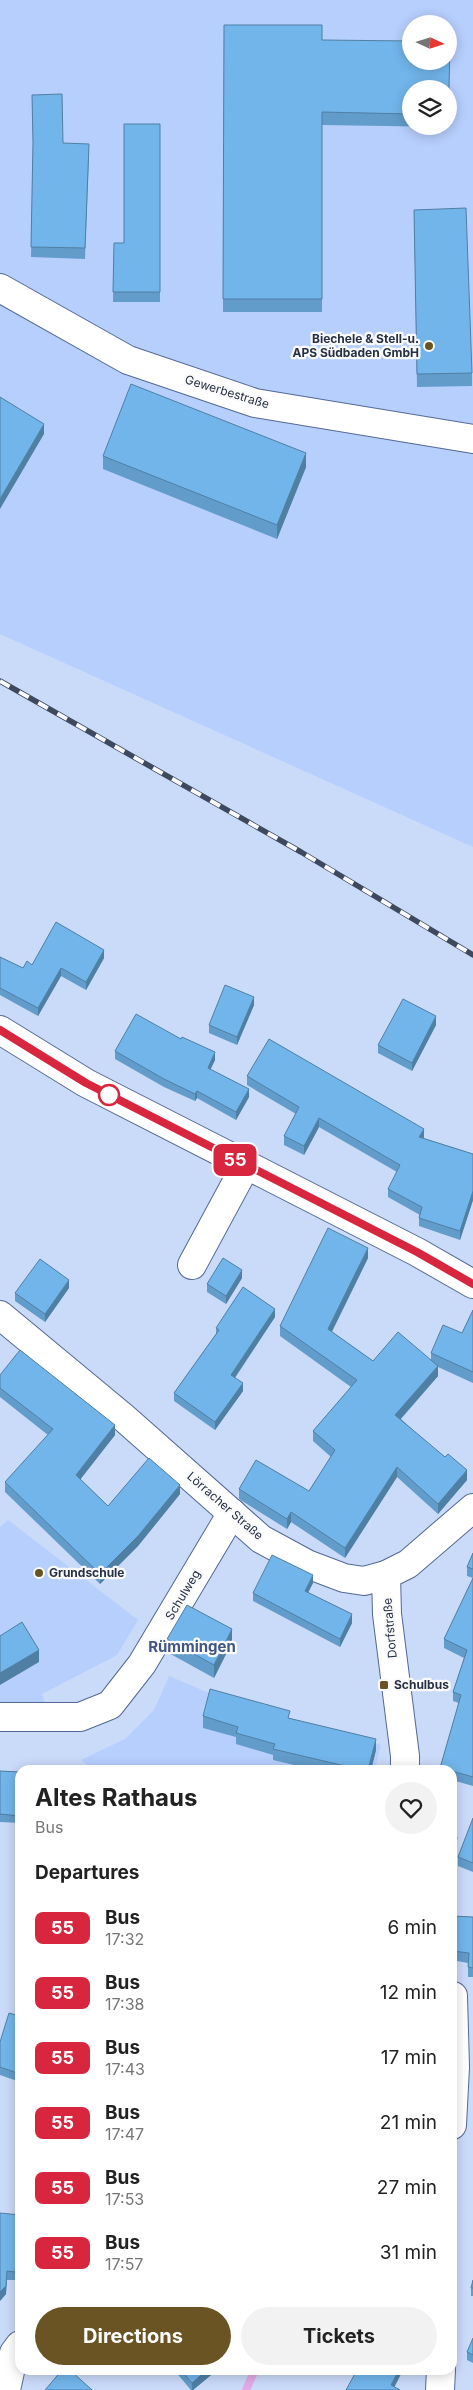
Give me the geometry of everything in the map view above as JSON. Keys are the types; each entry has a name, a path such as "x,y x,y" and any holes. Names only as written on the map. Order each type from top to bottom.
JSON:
{"street":[{"name":"Gewerbestraße","path":"0,288 128,360 255,403 473,439"},
{"path":"0,1030 86,1083 417,1252 473,1284"},
{"path":"192,1265 246,1165"},
{"name":"Lörracher Straße","path":"0,1315 123,1417 262,1538 307,1564 344,1578 364,1581 386,1575 408,1564 473,1508"},
{"name":"Schulweg","path":"0,1717 80,1717 110,1705 142,1664 232,1513"},
{"name":"Dorfstraße","path":"386,1575 387,1614 405,1756 404,1765"},
{"path":"457,1997 473,1999"},
{"path":"6,2390 11,2348"},
{"path":"440,2390 441,2375"}],"shaded area":[{"path":"0,0 473,0 473,847 0,634"},
{"name":"Grundschule","path":"8,1520 138,1620 117,1655 42,1694 47,1709 0,1707 0,1527"},
{"path":"169,1676 216,1696 381,1745 376,1765 88,1765 81,1760 125,1739 154,1710"}],"building":[{"path":"224,25 322,25 322,40 402,41 402,70 449,70 449,80 402,80 402,114 322,112 322,299 223,299"},
{"path":"62,94 63,143 89,144 85,248 31,247 32,95"},
{"path":"124,124 160,124 160,292 113,292 114,243 124,243"},
{"path":"466,208 472,373 417,374 414,210"},
{"path":"131,384 306,453 277,525 103,456"},
{"path":"0,397 44,424 0,499"},
{"path":"56,922 104,950 86,982 61,968 38,1008 0,988 0,957 23,968 27,961 32,965"},
{"path":"225,985 254,997 237,1037 209,1025"},
{"path":"403,999 436,1016 412,1063 378,1045"},
{"path":"136,1014 181,1039 182,1037 215,1052 208,1068 249,1089 236,1112 197,1091 195,1094 164,1079 115,1051"},
{"path":"269,1039 424,1129 419,1137 473,1154 473,1191 460,1231 419,1218 422,1207 388,1189 400,1165 319,1118 304,1146 284,1136 299,1107 247,1076"},
{"path":"328,1228 368,1248 328,1329 373,1361 398,1332 438,1366 395,1415 445,1457 448,1454 467,1470 438,1504 397,1467 345,1548 291,1512 287,1519 239,1489 256,1460 309,1491 335,1450 313,1431 357,1380 280,1326"},
{"path":"223,1258 242,1270 226,1296 207,1284"},
{"path":"40,1259 69,1280 45,1314 15,1293"},
{"path":"243,1287 275,1309 231,1375 243,1383 215,1422 174,1393 219,1330 216,1328"},
{"path":"473,1310 473,1372 431,1353 443,1325 462,1333"},
{"path":"20,1350 115,1425 76,1475 108,1506 149,1458 180,1485 138,1536 100,1574 5,1482 53,1429 0,1388 0,1375"},
{"path":"473,1553 473,1569 467,1567"},
{"path":"272,1555 313,1575 305,1591 352,1614 340,1639 253,1593"},
{"path":"473,1578 473,1777 457,1772 457,1765 441,1765 461,1695 453,1692 467,1650 444,1639"},
{"path":"187,1605 232,1629 214,1665 167,1639"},
{"path":"22,1622 39,1650 0,1673 0,1636"},
{"path":"210,1689 290,1711 288,1718 376,1739 369,1765 341,1765 273,1749 275,1744 236,1733 238,1727 203,1716"},
{"path":"0,1771 15,1772 15,1816 0,1814"},
{"path":"473,1818 473,1863 458,1857"},
{"path":"457,1916 473,1917 473,1968 468,1967 469,1953 457,1952"},
{"path":"9,2013 15,2015 15,2072 0,2067 0,2042"},
{"path":"0,2213 15,2214 15,2272 7,2271 6,2286 0,2292"},
{"path":"473,2338 473,2355 467,2352"},
{"path":"58,2375 76,2375 92,2390 45,2390"},
{"path":"185,2375 201,2375 192,2383"},
{"path":"354,2375 396,2375 391,2385 400,2390 346,2390"}],"waterway":[{"path":"246,2390 253,2375"}],"railway":[{"path":"0,681 301,852 473,955"}],"bus line":[{"name":"55","path":"0,1030 86,1083 417,1252 473,1284"}],"place":[{"name":"Biechele & Stell-u. APS Südbaden GmbH","path":"429,346"},
{"name":"Grundschule","path":"39,1573"},
{"name":"Schulbus","path":"384,1685"}],"district":[{"name":"Rümmingen","path":"192,1647"}]}
